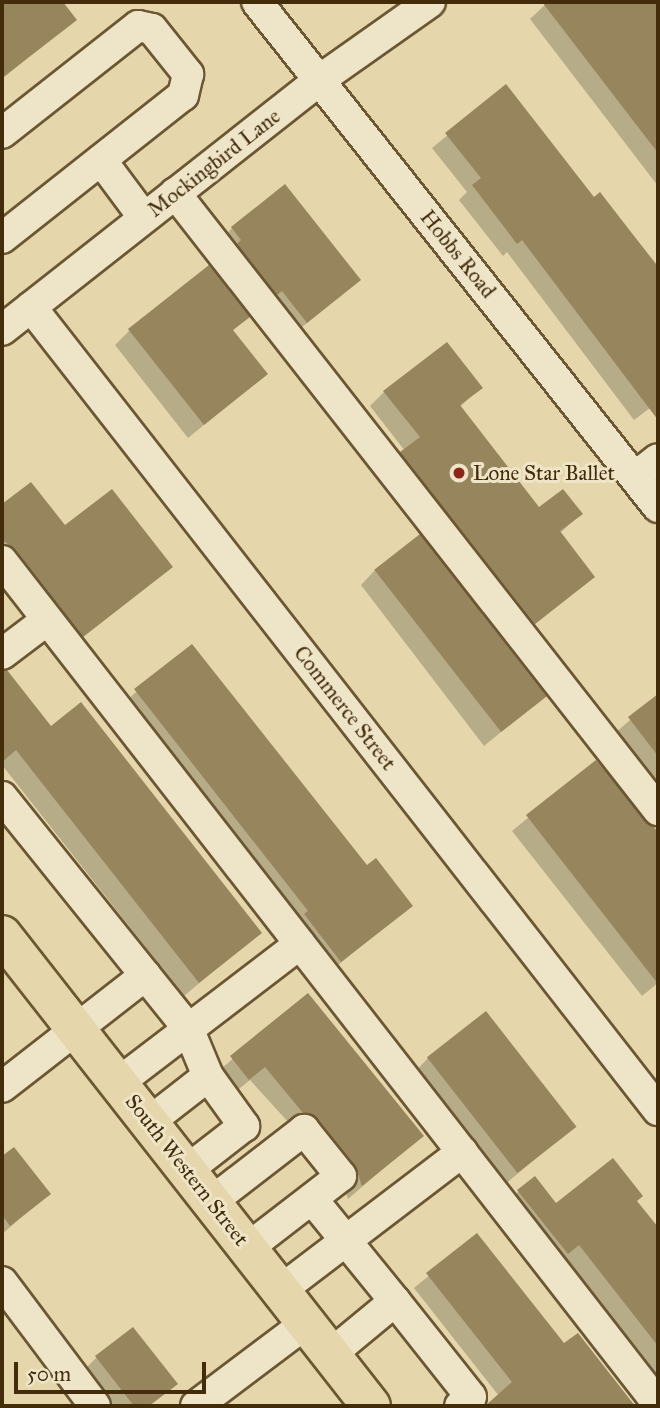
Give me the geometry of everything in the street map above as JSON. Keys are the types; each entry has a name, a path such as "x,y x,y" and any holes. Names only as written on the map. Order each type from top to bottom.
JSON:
{"main road":[{"name":"South Western Street","path":"2,935 372,1406"}],"street":[{"name":"Hobbs Road","path":"257,2 658,507"},
{"name":"Mockingbird Lane","path":"12,317 144,218 318,81 430,2"},
{"path":"2,133 138,26 152,29 188,74 189,83 183,95 2,238"},
{"path":"100,160 144,218"},
{"path":"175,193 658,810"},
{"name":"Commerce Street","path":"12,317 658,1110"},
{"path":"635,477 658,459"},
{"path":"2,561 658,1404"},
{"path":"2,654 47,620"},
{"path":"2,797 188,1028 208,1076 244,1126 187,1170"},
{"path":"118,1083 300,944"},
{"path":"2,1087 146,975"},
{"path":"149,1122 208,1076"},
{"path":"211,1202 304,1130 341,1176 248,1248"},
{"path":"281,1290 462,1152"},
{"path":"312,1199 471,1397 460,1406"},
{"path":"2,1282 95,1406"},
{"path":"331,1354 395,1301"},
{"path":"196,1406 306,1323"}],"building":[{"path":"2,2 63,2 77,20 2,78"},
{"path":"542,2 658,2 658,153"},
{"path":"506,84 594,197 600,192 658,267 658,420 522,240 517,244 472,185 481,178 445,133"},
{"path":"285,184 361,280 307,323 282,291 277,295 237,244 241,240 231,227"},
{"path":"209,265 250,317 233,330 268,374 204,425 128,329"},
{"name":"Lone Star Ballet","path":"447,342 483,388 460,405 539,507 563,489 583,514 560,531 595,577 535,624 400,452 420,437 383,391"},
{"path":"31,482 65,525 112,489 173,567 83,637 16,550 2,540 2,504"},
{"path":"420,534 547,696 501,732 374,570"},
{"path":"192,644 367,865 376,858 413,906 341,962 304,914 308,911 134,689"},
{"path":"7,670 51,726 81,702 262,933 199,983 16,750 2,762 2,671"},
{"path":"658,694 658,756 628,717"},
{"path":"596,760 658,832 658,984 526,815"},
{"path":"308,993 424,1136 362,1186 355,1165 318,1119 303,1113 265,1067 249,1080 230,1056"},
{"path":"486,1011 577,1127 517,1173 427,1057"},
{"path":"14,1147 51,1194 10,1226 2,1215 2,1156"},
{"path":"613,1158 643,1196 637,1201 658,1227 658,1346 579,1245 568,1254 517,1190 535,1176 556,1203"},
{"path":"477,1233 564,1343 578,1333 635,1406 485,1406 512,1382 426,1273"},
{"path":"133,1327 178,1384 149,1406 134,1406 95,1356"}],"place":[{"name":"Lone Star Ballet","path":"459,473"}]}
